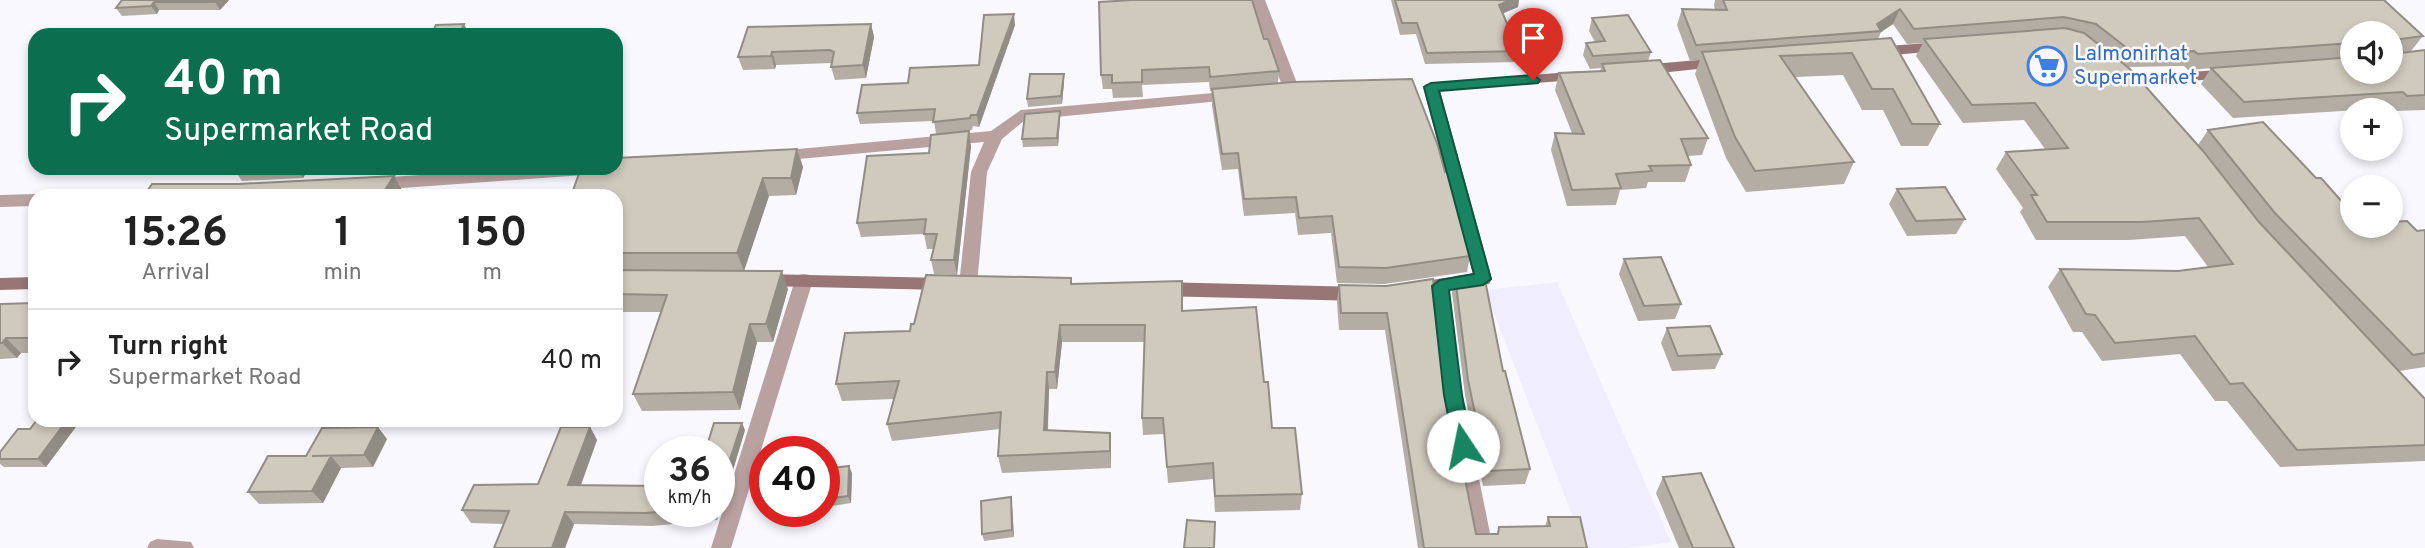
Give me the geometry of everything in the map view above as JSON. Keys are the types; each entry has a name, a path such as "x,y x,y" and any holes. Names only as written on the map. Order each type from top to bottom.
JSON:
{"main road":[{"path":"1861,53 1958,46"},
{"path":"1626,72 1737,62"},
{"path":"2144,102 2122,78 2245,72"},
{"path":"1134,289 1389,293 1483,279 1424,87 1598,75"},
{"path":"750,280 975,285"},
{"path":"0,284 28,283"}],"street":[{"path":"1258,0 1292,92"},
{"path":"975,285 979,172 995,136 1021,115 1255,94"},
{"path":"759,158 995,136"},
{"path":"360,184 506,175"},
{"path":"0,201 28,200"},
{"path":"721,548 804,280"},
{"path":"1440,286 1453,395 1483,548"},
{"path":"157,548 184,548"}],"shaded area":[{"path":"1557,282 1671,542 1627,548 1585,548 1485,290"}],"building":[{"path":"122,0 217,0 154,2 151,6 116,8"},
{"path":"1252,0 1264,39 1268,39 1279,71 1210,77 1209,67 1142,70 1142,82 1112,83 1112,75 1101,75 1099,2"},
{"path":"1395,0 1510,0 1499,5 1519,51 1427,53 1417,23 1402,23"},
{"path":"1723,0 2384,0 2423,36 2403,39 2403,21 2340,21 2340,44 2198,54 2194,51 2132,52 2096,24 2064,17 1914,29 1900,9 1877,24 1881,31 1696,45 1682,9 1727,10"},
{"path":"1014,14 977,115 933,122 935,109 857,113 862,85 908,83 910,68 979,65 984,15"},
{"path":"1628,15 1651,52 1593,56 1586,43 1605,41 1592,18"},
{"path":"464,24 462,28 434,28 436,25"},
{"path":"871,24 863,65 831,67 834,52 830,50 772,52 771,56 738,57 748,27"},
{"path":"2065,28 2084,33 2130,69 2203,151 2259,222 2425,399 2425,445 2297,450 2243,383 2230,384 2195,336 2115,343 2095,315 2086,314 2060,269 2178,271 2233,264 2199,218 2142,222 2047,222 2031,195 2037,195 2006,152 2068,148 2035,103 1972,105 1924,39"},
{"path":"1891,38 1940,124 1912,124 1893,89 1872,89 1852,53 1780,56 1854,162 1755,171 1735,137 1702,52"},
{"path":"2425,50 2425,95 2407,96 2403,92 2244,102 2211,68 2340,58 2340,84 2403,84 2403,53"},
{"path":"1660,60 1708,138 1681,139 1691,165 1649,166 1652,171 1616,174 1621,188 1572,190 1555,133 1584,134 1559,73 1605,71 1602,64"},
{"path":"1030,74 1064,74 1061,96 1027,99"},
{"path":"1412,79 1445,172 1449,171 1470,256 1386,268 1339,267 1332,216 1299,218 1296,197 1244,199 1238,153 1222,154 1212,89 1293,82"},
{"path":"1060,111 1057,138 1022,139 1025,114"},
{"path":"2263,122 2340,199 2340,238 2403,238 2403,221 2407,221 2417,231 2425,230 2425,353 2413,355 2274,212 2208,130"},
{"path":"969,131 954,260 931,260 937,234 924,234 926,219 857,223 867,156 929,153 931,135"},
{"path":"797,149 791,178 763,178 737,253 623,253 623,189 574,189 578,175 623,175 623,158"},
{"path":"394,176 386,189 149,189 152,184 238,184"},
{"path":"1945,187 1965,219 1916,221 1897,189"},
{"path":"1661,257 1681,304 1644,306 1624,259"},
{"path":"623,270 782,271 766,324 750,324 733,392 633,394 667,295 623,294"},
{"path":"1475,274 1476,280 1485,280 1503,371 1530,469 1487,471 1468,380 1455,277"},
{"path":"926,275 1071,278 1071,284 1182,281 1182,311 1256,307 1272,428 1295,428 1302,494 1215,496 1213,463 1167,467 1163,418 1142,418 1145,325 1060,325 1055,372 1047,372 1044,430 1110,433 1110,451 998,456 1001,412 887,424 899,381 836,384 845,333 910,331"},
{"path":"1433,279 1445,378 1476,534 1498,534 1499,527 1550,526 1548,517 1580,517 1587,548 1424,548 1387,313 1341,313 1339,285 1386,286"},
{"path":"28,303 28,338 6,338 0,343 0,304"},
{"path":"1710,326 1722,354 1678,356 1667,328"},
{"path":"714,423 742,423 735,444 735,436 710,436"},
{"path":"62,427 38,459 0,459 0,452 18,429"},
{"path":"378,427 364,455 312,456 331,456 312,491 248,492 268,456 306,456 322,428"},
{"path":"561,427 590,427 568,485 644,486 644,513 565,512 552,548 494,548 509,511 462,510 474,485 538,484"},
{"path":"849,466 848,496 840,497 840,467"},
{"path":"1701,473 1734,548 1693,548 1663,477"},
{"path":"1011,497 1012,530 982,534 981,501"},
{"path":"1187,520 1215,522 1214,548 1184,548"}],"place":[{"name":"Lalmonirhat Supermarket","path":"2047,66"}],"route":[{"path":"1463,446 1453,395 1440,286 1483,279 1431,87 1533,80"}]}
